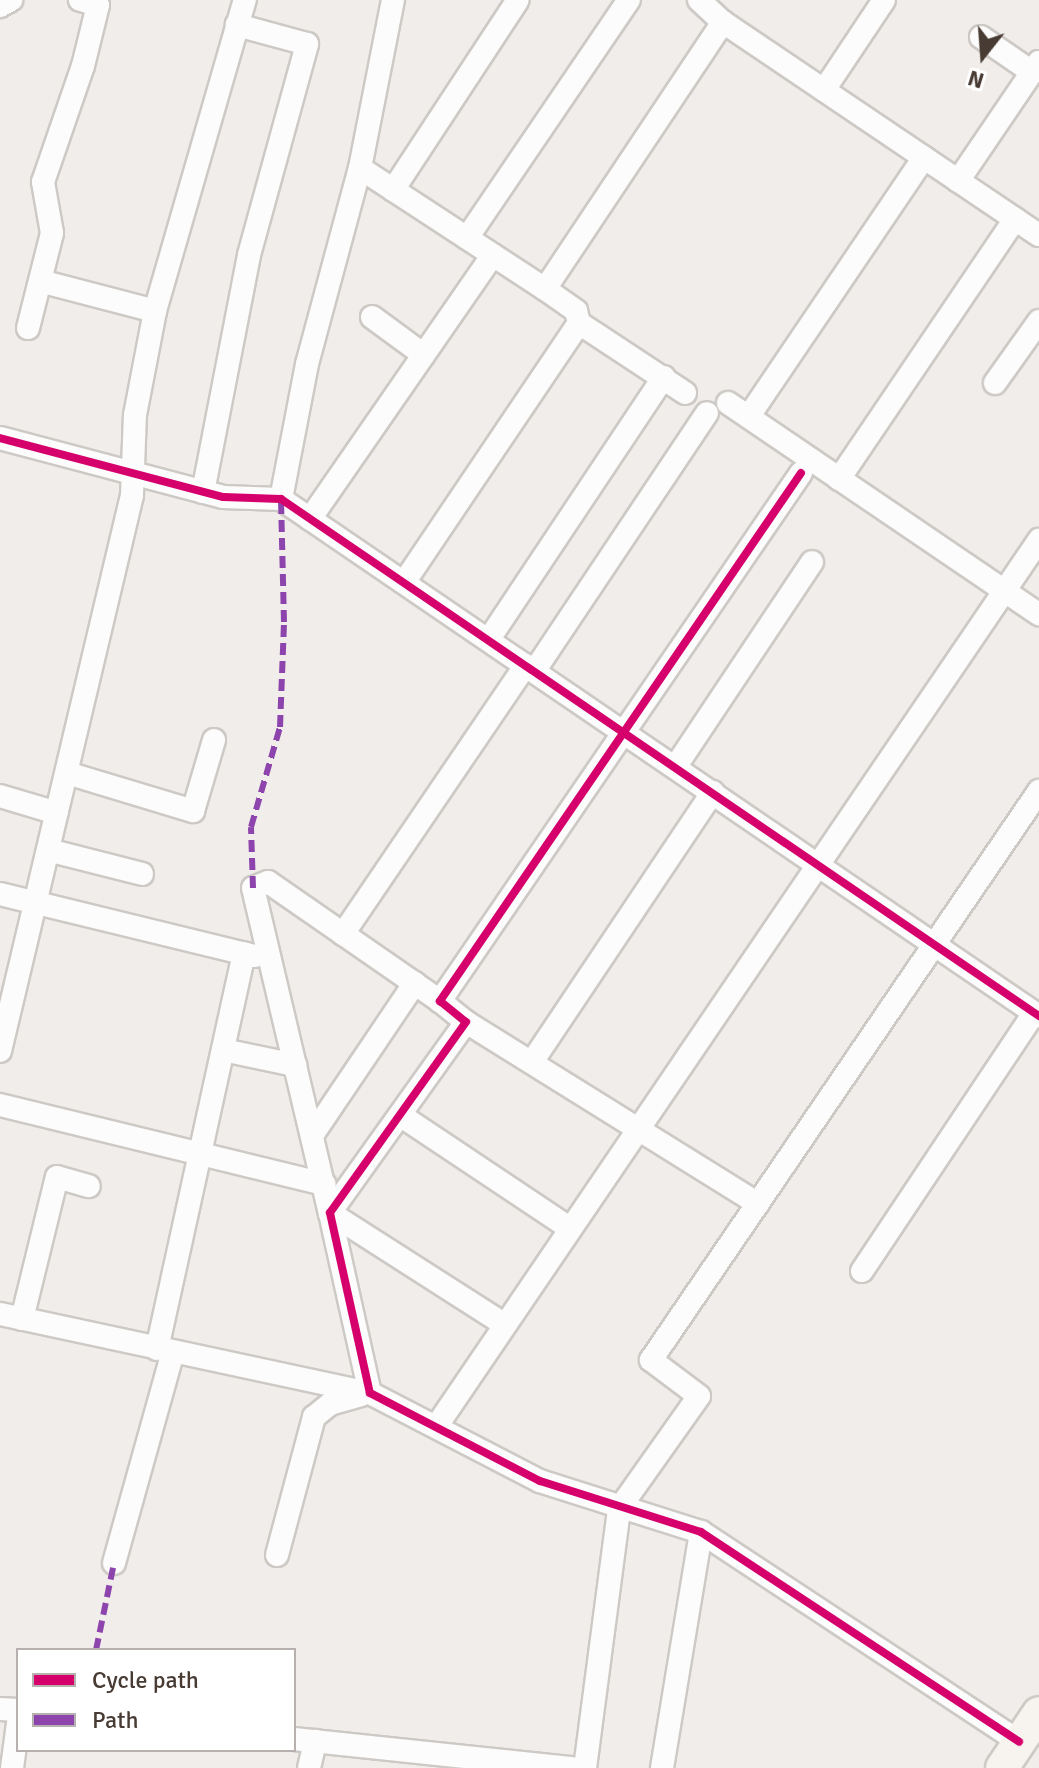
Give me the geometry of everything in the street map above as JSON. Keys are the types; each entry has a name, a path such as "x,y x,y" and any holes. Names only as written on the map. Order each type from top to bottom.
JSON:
{"main road":[{"path":"1010,1755 1039,1713"}],"street":[{"path":"0,6 11,0"},
{"path":"28,328 52,233 43,182 83,66 98,5 80,0"},
{"path":"0,1051 132,495 135,415 155,311 245,0"},
{"path":"281,499 307,364 360,168 393,0"},
{"path":"393,190 518,0"},
{"path":"467,238 629,0"},
{"path":"824,90 884,0"},
{"path":"545,289 712,7 824,90 1039,235"},
{"path":"203,492 249,255 307,44 237,25"},
{"path":"958,181 1035,67 981,37"},
{"path":"749,416 924,158"},
{"path":"360,168 545,289 576,311 579,323 685,393"},
{"path":"839,479 1015,219"},
{"path":"310,519 493,255"},
{"path":"40,281 155,311"},
{"path":"372,317 424,355"},
{"path":"995,383 1039,321"},
{"path":"404,582 579,323"},
{"path":"489,639 664,377"},
{"path":"728,403 1039,614"},
{"path":"343,934 707,413"},
{"path":"0,438 203,492 281,499 1036,1014 862,1271"},
{"path":"440,1001 801,473"},
{"path":"436,1427 502,1323 639,1130 1039,540"},
{"path":"676,766 812,562"},
{"path":"67,773 193,811 214,740"},
{"path":"585,1768 619,1509 699,1396 651,1360 1039,791"},
{"path":"532,1062 713,792"},
{"path":"0,796 57,813"},
{"path":"48,850 142,874"},
{"path":"370,1393 325,1184 267,958 253,888 268,882 415,983 466,1022 758,1204"},
{"path":"0,894 35,905 267,958"},
{"path":"114,1563 165,1350 200,1155 244,953"},
{"path":"313,1134 415,983"},
{"path":"330,1213 466,1022"},
{"path":"223,1050 295,1065"},
{"path":"0,1105 325,1184"},
{"path":"400,1115 568,1227"},
{"path":"89,1186 57,1177 11,1316 370,1393 496,1462 619,1509 701,1532 1010,1755"},
{"path":"330,1213 502,1323"},
{"path":"277,1555 314,1417 330,1404 370,1393"},
{"path":"662,1768 701,1532"},
{"path":"12,1768 16,1738"},
{"path":"309,1768 305,1740 572,1768"}],"marked path":[{"path":"253,888 251,827 280,727 284,622 281,499"},
{"path":"96,1648 114,1563"}],"cycle path":[{"path":"0,438 223,497 281,499 1039,1016"},
{"path":"801,473 440,1001 466,1022 330,1213 370,1393 540,1481 701,1532 1019,1742"}]}
